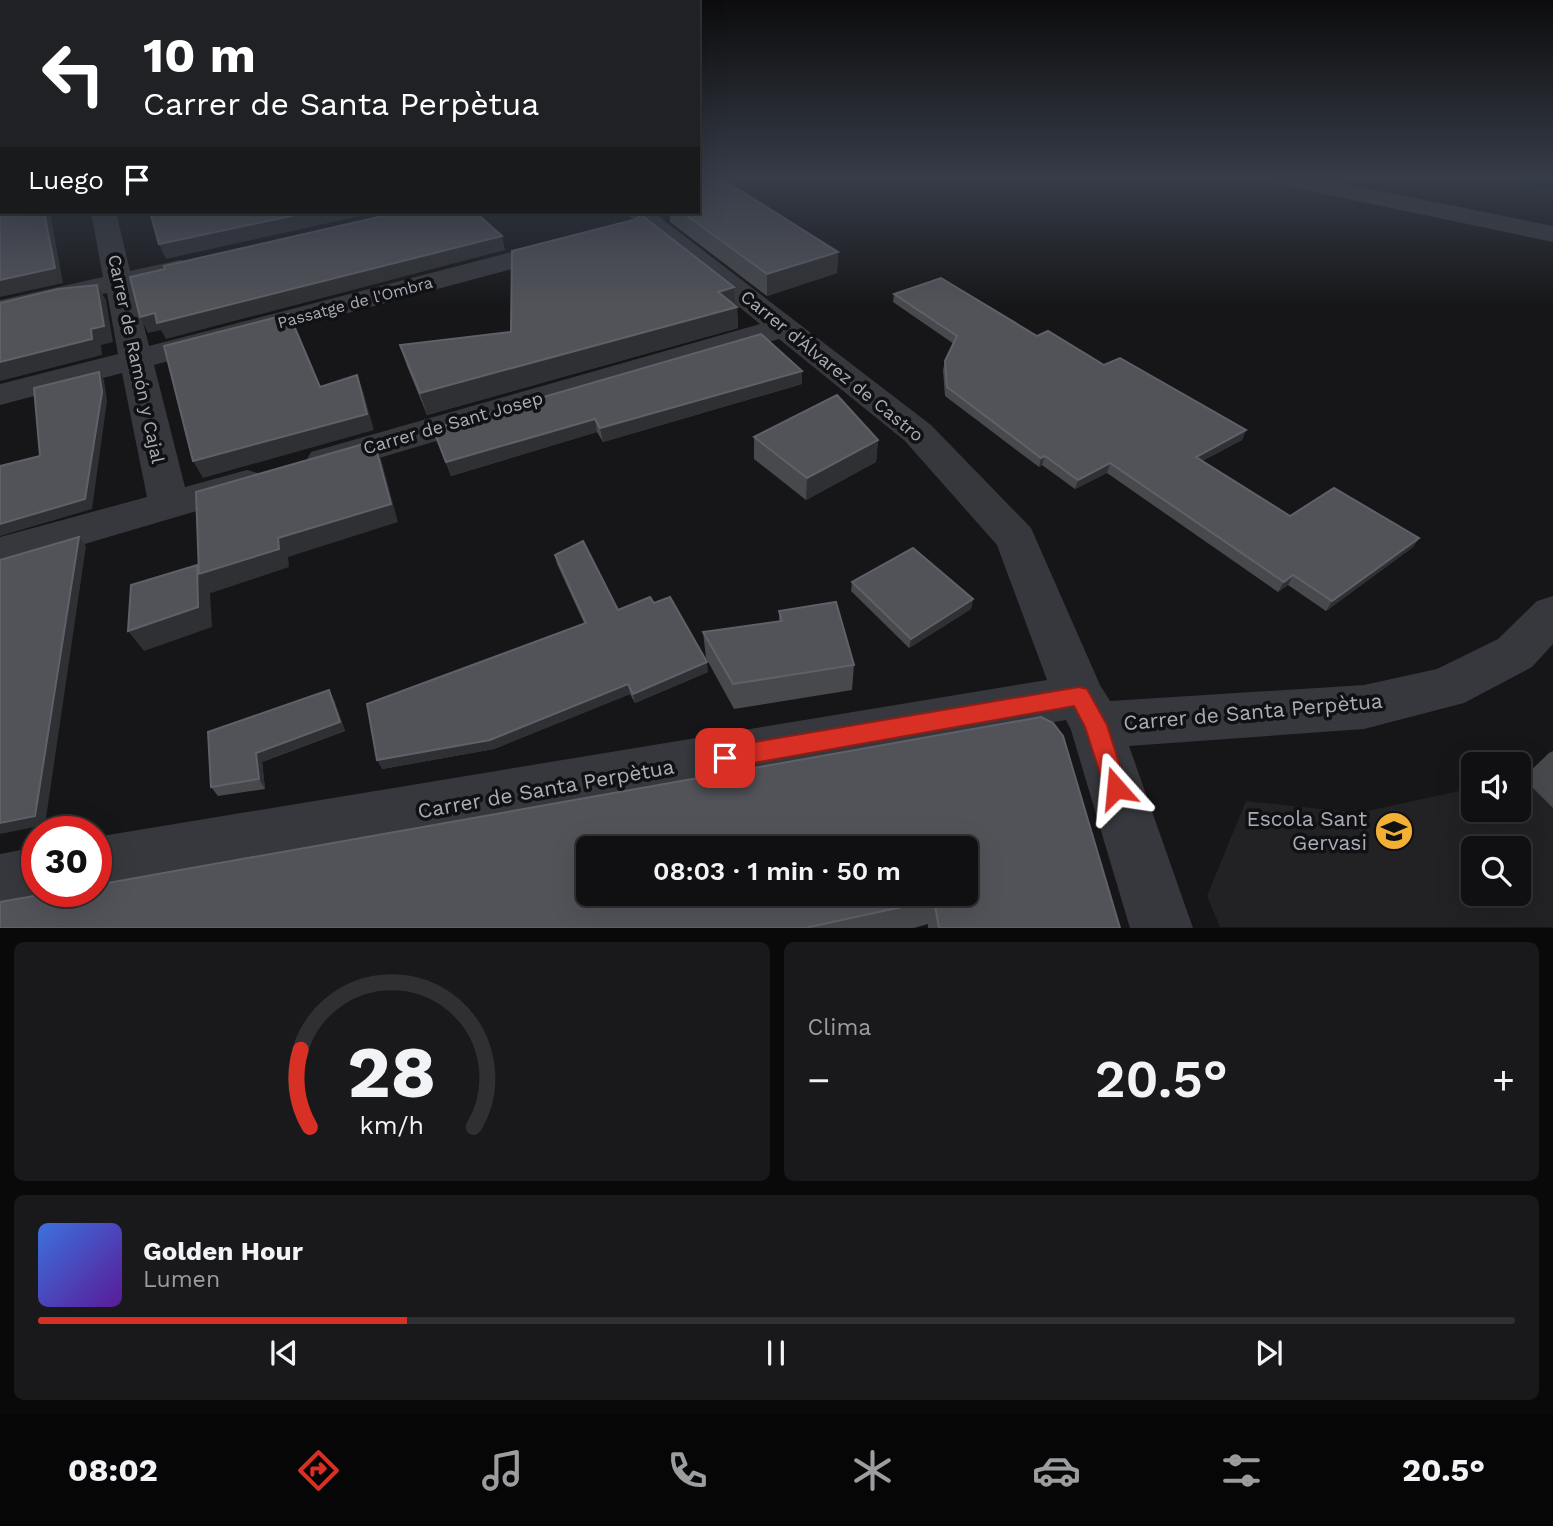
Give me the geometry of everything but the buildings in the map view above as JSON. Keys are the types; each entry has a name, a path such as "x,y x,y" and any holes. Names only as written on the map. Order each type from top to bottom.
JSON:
{"street":[{"name":"Carrer de Ramón y Cajal","path":"105,220 169,506"},
{"path":"1486,220 1553,234"},
{"name":"Carrer d'Álvarez de Castro","path":"617,228 785,327 918,433 1016,539 1088,710 1162,928"},
{"name":"Passatge de l'Ombra","path":"0,395 617,228"},
{"path":"0,309 200,263"},
{"name":"Carrer de Sant Josep","path":"0,553 785,327"},
{"name":"Carrer de Santa Perpètua","path":"112,864 1088,710 1364,707 1446,688 1515,653 1553,614"},
{"path":"0,884 21,880"}],"shaded area":[{"name":"Escola Sant Gervasi","path":"1553,766 1553,927 1220,927 1207,896 1246,801 1358,813 1461,791 1461,822 1531,822 1531,774"}],"place":[{"name":"Escola Sant Gervasi","path":"1394,831"}],"route":[{"path":"725,758 1079,696 1096,725 1116,788"}]}
